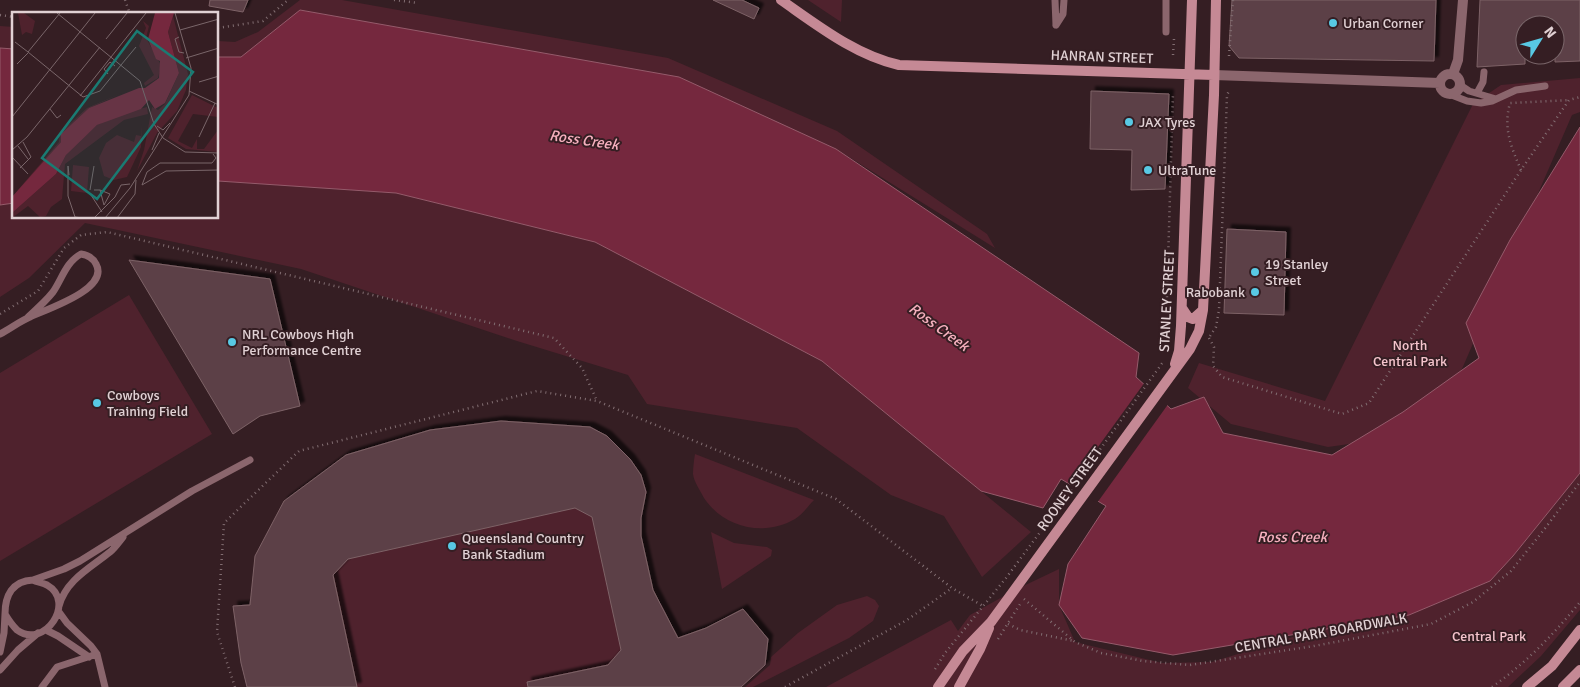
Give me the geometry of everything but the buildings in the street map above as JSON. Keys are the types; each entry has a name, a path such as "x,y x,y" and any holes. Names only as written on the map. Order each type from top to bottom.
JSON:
{"main road":[{"name":"HANRAN STREET","path":"781,0 832,35 881,61 899,64 1214,76"},
{"name":"STANLEY STREET","path":"1172,372 1179,351 1182,308 1192,0"},
{"name":"STANLEY STREET","path":"1172,372 1190,349 1202,322 1216,0"},
{"path":"1182,308 1186,315 1192,318 1196,317 1203,310"},
{"name":"ROONEY STREET","path":"938,687 964,651 991,622 1172,372"},
{"name":"ROONEY STREET","path":"959,687 980,650 991,622"},
{"path":"1527,687 1552,666 1580,630"},
{"path":"1563,687 1580,670"}],"street":[{"path":"1453,74 1458,60 1463,0"},
{"path":"1453,74 1459,79 1460,85 1455,93 1449,94 1442,89 1440,83 1444,76 1453,74"},
{"name":"HANRAN STREET","path":"1214,76 1440,83"}],"lane":[{"path":"1055,0 1056,26 1063,14 1064,0"},
{"path":"1166,0 1166,32"},
{"path":"1477,93 1484,72"},
{"path":"1460,85 1466,90 1497,99"},
{"path":"1449,94 1467,101 1480,103 1497,99 1516,90 1545,86"},
{"path":"0,334 28,318 71,299 94,283 97,278 98,269 92,258 81,254 72,260 54,290 28,318"},
{"path":"0,652 4,633 6,599 10,590 16,584 64,569 126,533 192,491 250,460"},
{"path":"0,670 18,650 52,625 63,594 72,581 112,550 126,533"},
{"path":"32,580 48,586 57,597 59,609 67,623 97,654 105,687"},
{"path":"5,614 18,630 38,634"},
{"path":"46,630 89,657"},
{"path":"42,687 57,667 97,654"}],"path":[{"path":"125,0 129,12"},
{"path":"219,28 263,21 288,0"},
{"path":"394,0 418,3"},
{"path":"1229,56 1233,0"},
{"path":"1229,91 1227,96 1219,310 1216,327 1208,338 1214,347 1213,366 1222,377 1342,414 1369,403 1569,100"},
{"path":"1168,338 1166,330 1173,93"},
{"path":"1521,170 1510,145 1506,125 1510,103 1569,100 1580,97"},
{"path":"0,314 38,291 64,248 81,235 107,232 554,338 582,368 597,401"},
{"path":"1065,498 1162,364"},
{"path":"235,687 217,632 224,523 299,451 537,391 597,401 836,499 952,588 983,606"},
{"name":"CENTRAL PARK BOARDWALK","path":"1008,624 1024,599 1075,642 1101,653 1144,661 1190,665 1314,646 1431,624 1473,602 1511,571 1580,482"},
{"path":"933,672 944,653 1006,578 1059,506"},
{"path":"785,687 907,620 952,588"},
{"path":"1492,687 1530,657 1580,602"},
{"path":"998,640 1008,624 1020,630 1075,642"}],"green space":[{"path":"300,0 342,0 668,58 837,131 987,234 995,248 836,149 678,77 301,10 241,57 219,57 219,41 235,42 258,32"},
{"path":"808,0 842,0 841,22"},
{"path":"0,26 12,27 12,49 0,48"},
{"name":"North Central Park","path":"1580,78 1580,112 1572,115 1452,392 1370,441 1328,447 1231,424 1188,388 1199,363 1325,401 1473,104 1501,85"},
{"path":"219,181 396,193 595,242 822,361 1031,532 982,577 944,516 891,495 797,428 647,404 628,375 517,341 301,269 85,223 29,278 0,297 0,205 12,203 12,219 219,219"},
{"name":"Cowboys Training Field","path":"129,295 212,434 0,561 0,373"},
{"name":"Queensland Country Bank Stadium","path":"501,421 590,427 607,436 630,459 641,475 641,536 653,590 678,638 706,628 743,609 768,639 765,665 741,687 247,687 241,663 233,606 250,605 255,556 284,501 346,455 430,430"},
{"path":"695,454 814,500 795,519 771,528 758,528 733,523 712,508 704,498 693,474"},
{"name":"Central Park","path":"1580,473 1580,610 1541,656 1508,687 826,687 951,620 958,631 970,615 1013,591 1059,569 1059,605 1075,642 1162,663 1212,662 1309,632 1409,615 1490,581 1513,556"},
{"path":"711,532 734,543 767,547 772,550 771,556 722,589"},
{"path":"867,596 875,600 879,606 873,621 849,638 753,687 745,687 770,665 771,657 798,633 837,605"}],"water":[{"name":"Ross Creek","path":"300,10 679,77 836,149 1139,353 1136,377 1171,409 1204,397 1223,433 1332,455 1403,412 1479,358 1466,323 1510,240 1580,127 1580,473 1513,556 1490,581 1409,615 1173,655 1082,638 1059,605 1068,564 1106,506 1061,479 1043,508 981,491 822,361 595,242 396,193 219,181 219,57 241,57"},
{"path":"0,48 12,49 12,203 0,205"}],"pier":[{"path":"1145,382 1169,403 1097,503 1069,487"}],"place":[{"name":"Urban Corner","path":"1333,23"},
{"name":"JAX Tyres","path":"1129,122"},
{"name":"UltraTune","path":"1148,170"},
{"name":"19 Stanley Street","path":"1255,272"},
{"name":"Rabobank","path":"1255,292"},
{"name":"NRL Cowboys High Performance Centre","path":"232,342"},
{"name":"Cowboys Training Field","path":"97,403"},
{"name":"Queensland Country Bank Stadium","path":"452,546"}]}
